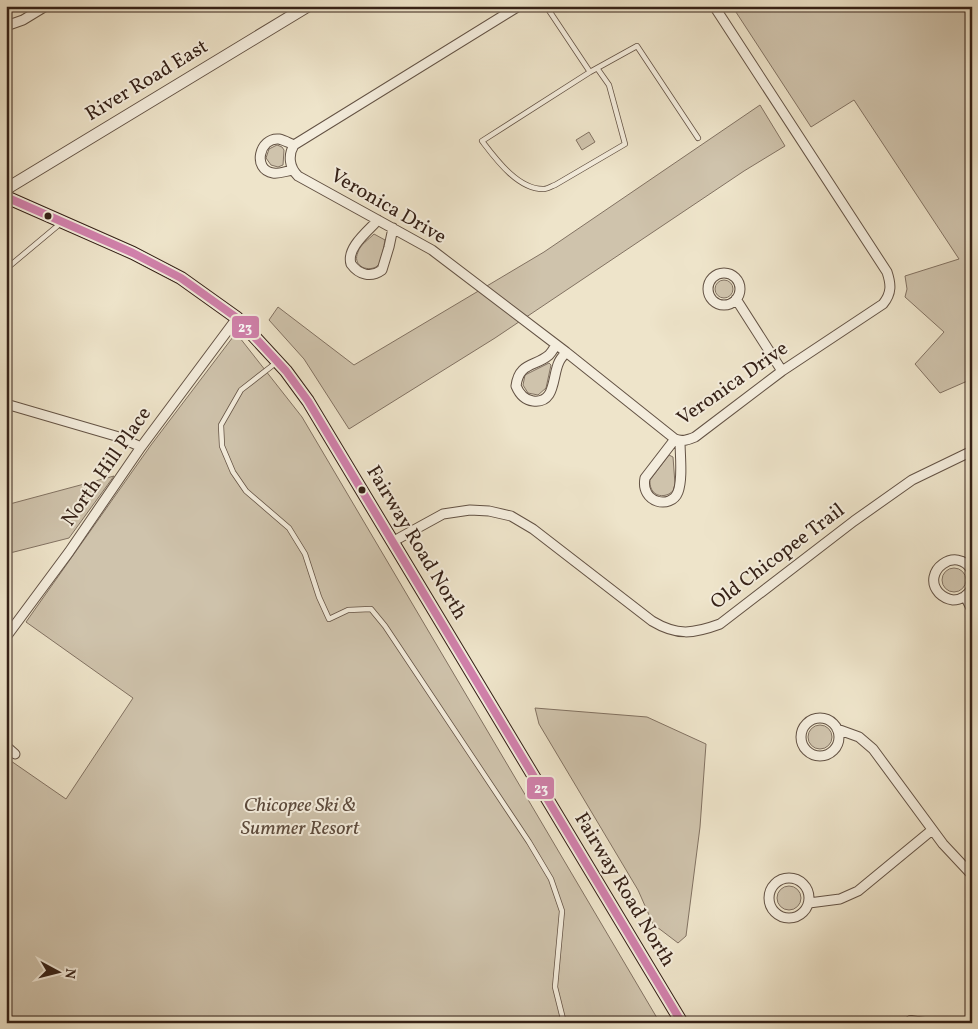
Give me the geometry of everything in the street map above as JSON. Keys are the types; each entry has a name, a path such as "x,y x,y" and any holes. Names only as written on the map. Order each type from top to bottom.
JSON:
{"main road":[{"name":"Fairway Road North","path":"6,197 133,253 181,278 237,318 278,361 308,401 682,1023"}],"street":[{"path":"6,26 23,20 46,6"},
{"name":"River Road East","path":"6,189 308,6"},
{"path":"294,145 280,140 271,140 263,146 260,157 261,164 270,172 275,173 292,170 290,157 294,145 518,6"},
{"name":"Veronica Drive","path":"292,170 298,176 432,250 566,352 677,440 688,440 695,437 782,371 883,304 888,298 890,284 887,272 714,6"},
{"path":"378,220 351,253 351,264 360,272 371,275 382,270 390,247 393,228"},
{"path":"736,299 782,371"},
{"name":"North Hill Place","path":"6,637 98,512 141,446 237,318"},
{"path":"556,345 549,355 519,373 516,386 524,397 533,401 544,399 548,396 559,362 566,352"},
{"path":"6,404 119,437 141,446"},
{"path":"677,440 680,485 677,494 674,498 665,502 654,500 646,494 644,489 645,478 677,440"},
{"name":"Old Chicopee Trail","path":"392,542 443,514 470,510 489,511 511,516 534,530 664,628 680,632 700,632 720,624 846,527 912,480 972,451"},
{"path":"972,571 965,563 952,560 940,565 934,577 936,590 946,598 959,599 965,596 972,588"},
{"path":"965,596 972,610"},
{"path":"836,728 838,741 832,751 821,756 814,755 804,748 801,736 802,730 810,721 822,718 828,720 836,728 859,737 874,749 932,830 972,875"},
{"path":"6,746 15,754"},
{"path":"809,903 840,899 858,890 932,830"},
{"path":"794,878 804,885 809,896 809,903 801,914 795,918 788,919 775,914 768,901 769,894 776,883 781,879 794,878"}],"lane":[{"path":"546,6 590,72"},
{"path":"597,68 609,85 625,144 555,185 544,189 528,186 512,176 482,140 590,72 597,68 638,46 698,138"},
{"path":"6,269 62,222"},
{"path":"278,361 241,390 222,425 222,446 233,472 246,491 289,528 305,554 319,597 329,619 348,610 371,609 385,626 529,842 551,879 562,911 555,987 564,1023"},
{"path":"902,1023 910,1018 947,1023"}],"green space":[{"path":"732,6 972,6 972,379 940,393 915,364 944,332 905,297 907,289 905,276 959,259 854,100 811,127"},
{"path":"760,105 785,146 744,171 495,338 349,429 304,359 269,320 278,307 354,365 544,252"},
{"path":"589,132 595,142 582,150 576,140"},
{"path":"277,145 284,150 283,165 278,167 271,165 266,158 269,149"},
{"path":"374,234 385,240 381,262 376,267 368,269 358,264 357,257 359,249"},
{"path":"724,280 732,285 733,289 728,297 724,298 716,293 715,289 720,281"},
{"name":"Chicopee Ski & Summer Resort","path":"236,333 302,417 660,1023 6,1023 6,767 11,761 66,799 133,698 26,622 151,445"},
{"path":"549,363 551,365 546,388 538,395 528,393 523,385 525,375"},
{"path":"669,455 673,457 675,484 673,491 661,496 653,491 650,480"},
{"path":"114,476 69,538 6,554 6,505"},
{"path":"954,568 963,571 966,580 963,589 954,592 945,589 942,580 945,571"},
{"path":"535,708 647,717 706,744 700,827 686,936 678,943 653,924 638,890 539,724"},
{"path":"815,725 825,725 832,732 832,742 825,749 815,749 808,742 808,732"},
{"path":"789,886 798,889 801,898 798,907 789,910 780,907 777,898 780,889"}],"transit line":[{"name":"23","path":"6,197 133,253 181,278 237,318 286,371 308,401 682,1023"}]}
